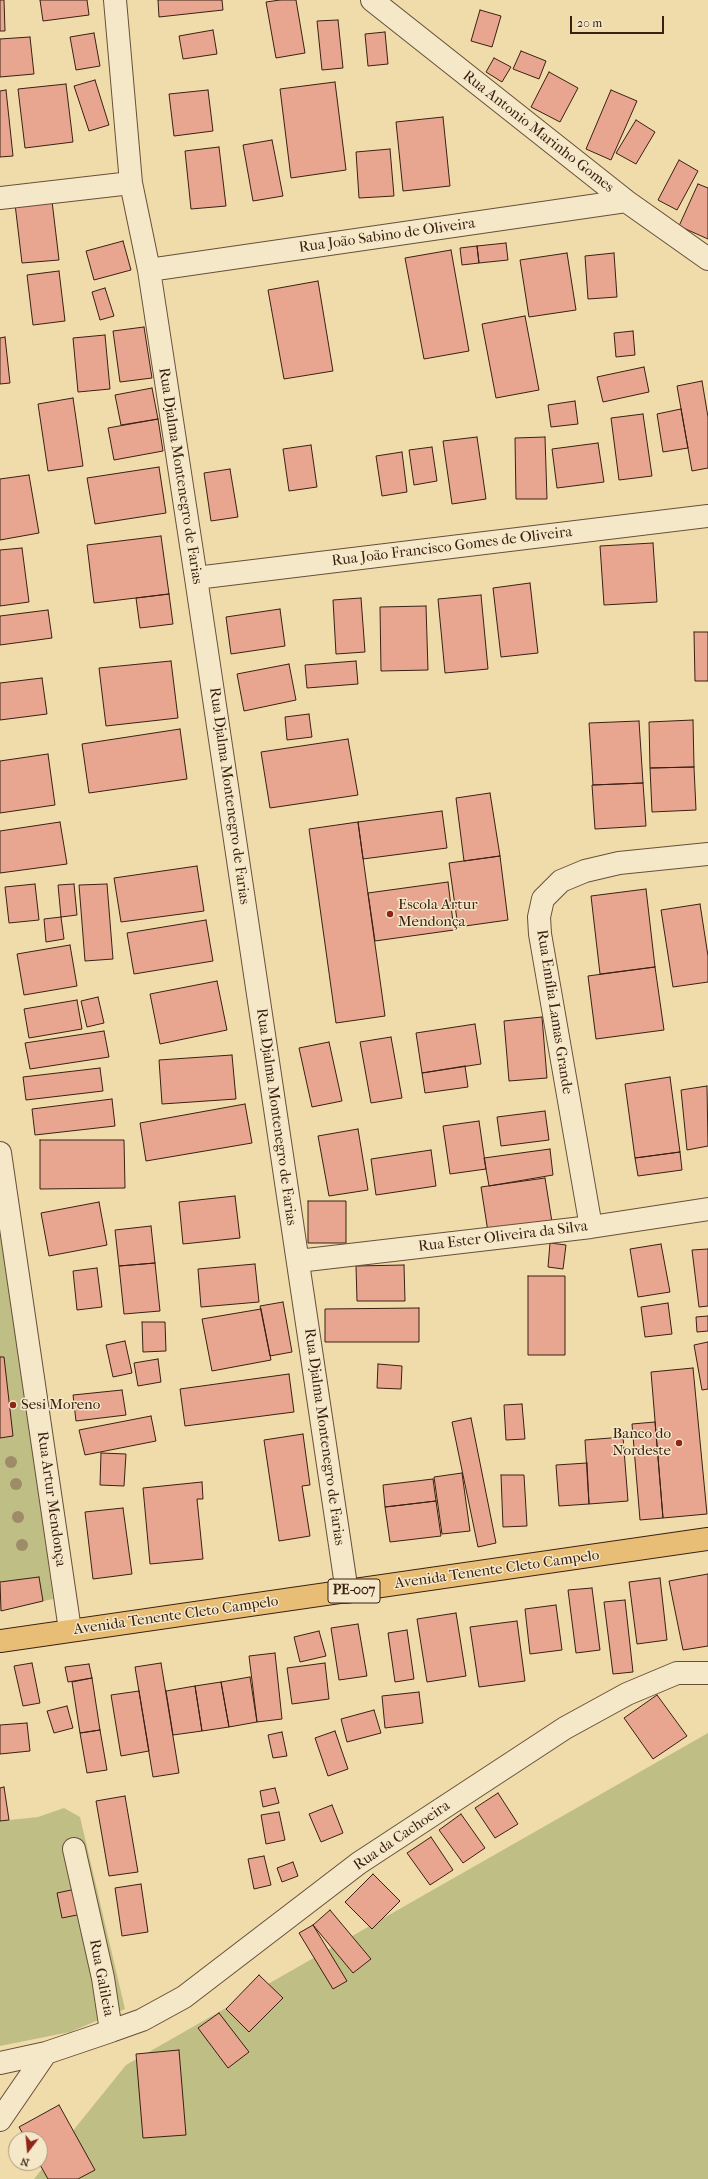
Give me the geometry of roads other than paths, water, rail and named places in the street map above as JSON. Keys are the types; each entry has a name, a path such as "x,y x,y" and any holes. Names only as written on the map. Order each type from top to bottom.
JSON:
{"main road":[{"name":"Avenida Tenente Cleto Campelo","path":"0,1641 708,1539"}],"street":[{"name":"Rua Djalma Montenegro de Farias","path":"115,0 131,183 149,270 347,1592"},
{"name":"Rua Antonio Marinho Gomes","path":"372,0 626,201 708,259"},
{"path":"0,198 131,183"},
{"name":"Rua João Sabino de Oliveira","path":"149,270 626,201"},
{"name":"Rua João Francisco Gomes de Oliveira","path":"196,578 708,516"},
{"name":"Rua Emília Lamas Grande","path":"591,1227 540,934 538,917 543,899 561,881 585,871 619,863 708,854"},
{"name":"Rua Artur Mendonça","path":"0,1153 70,1630"},
{"name":"Rua Ester Oliveira da Silva","path":"298,1261 591,1227 708,1209"},
{"name":"Rua da Cachoeira","path":"111,2031 142,2020 184,1997 360,1863 565,1728 627,1694 677,1673 708,1673"},
{"name":"Rua Galileia","path":"0,2063 46,2053 111,2031 103,1978 74,1849"},
{"path":"0,2120 46,2053"}],"place":[{"name":"Escola Artur Mendonça","path":"390,914"},
{"name":"Sesi Moreno","path":"13,1405"},
{"name":"Banco do Nordeste","path":"679,1443"}]}
